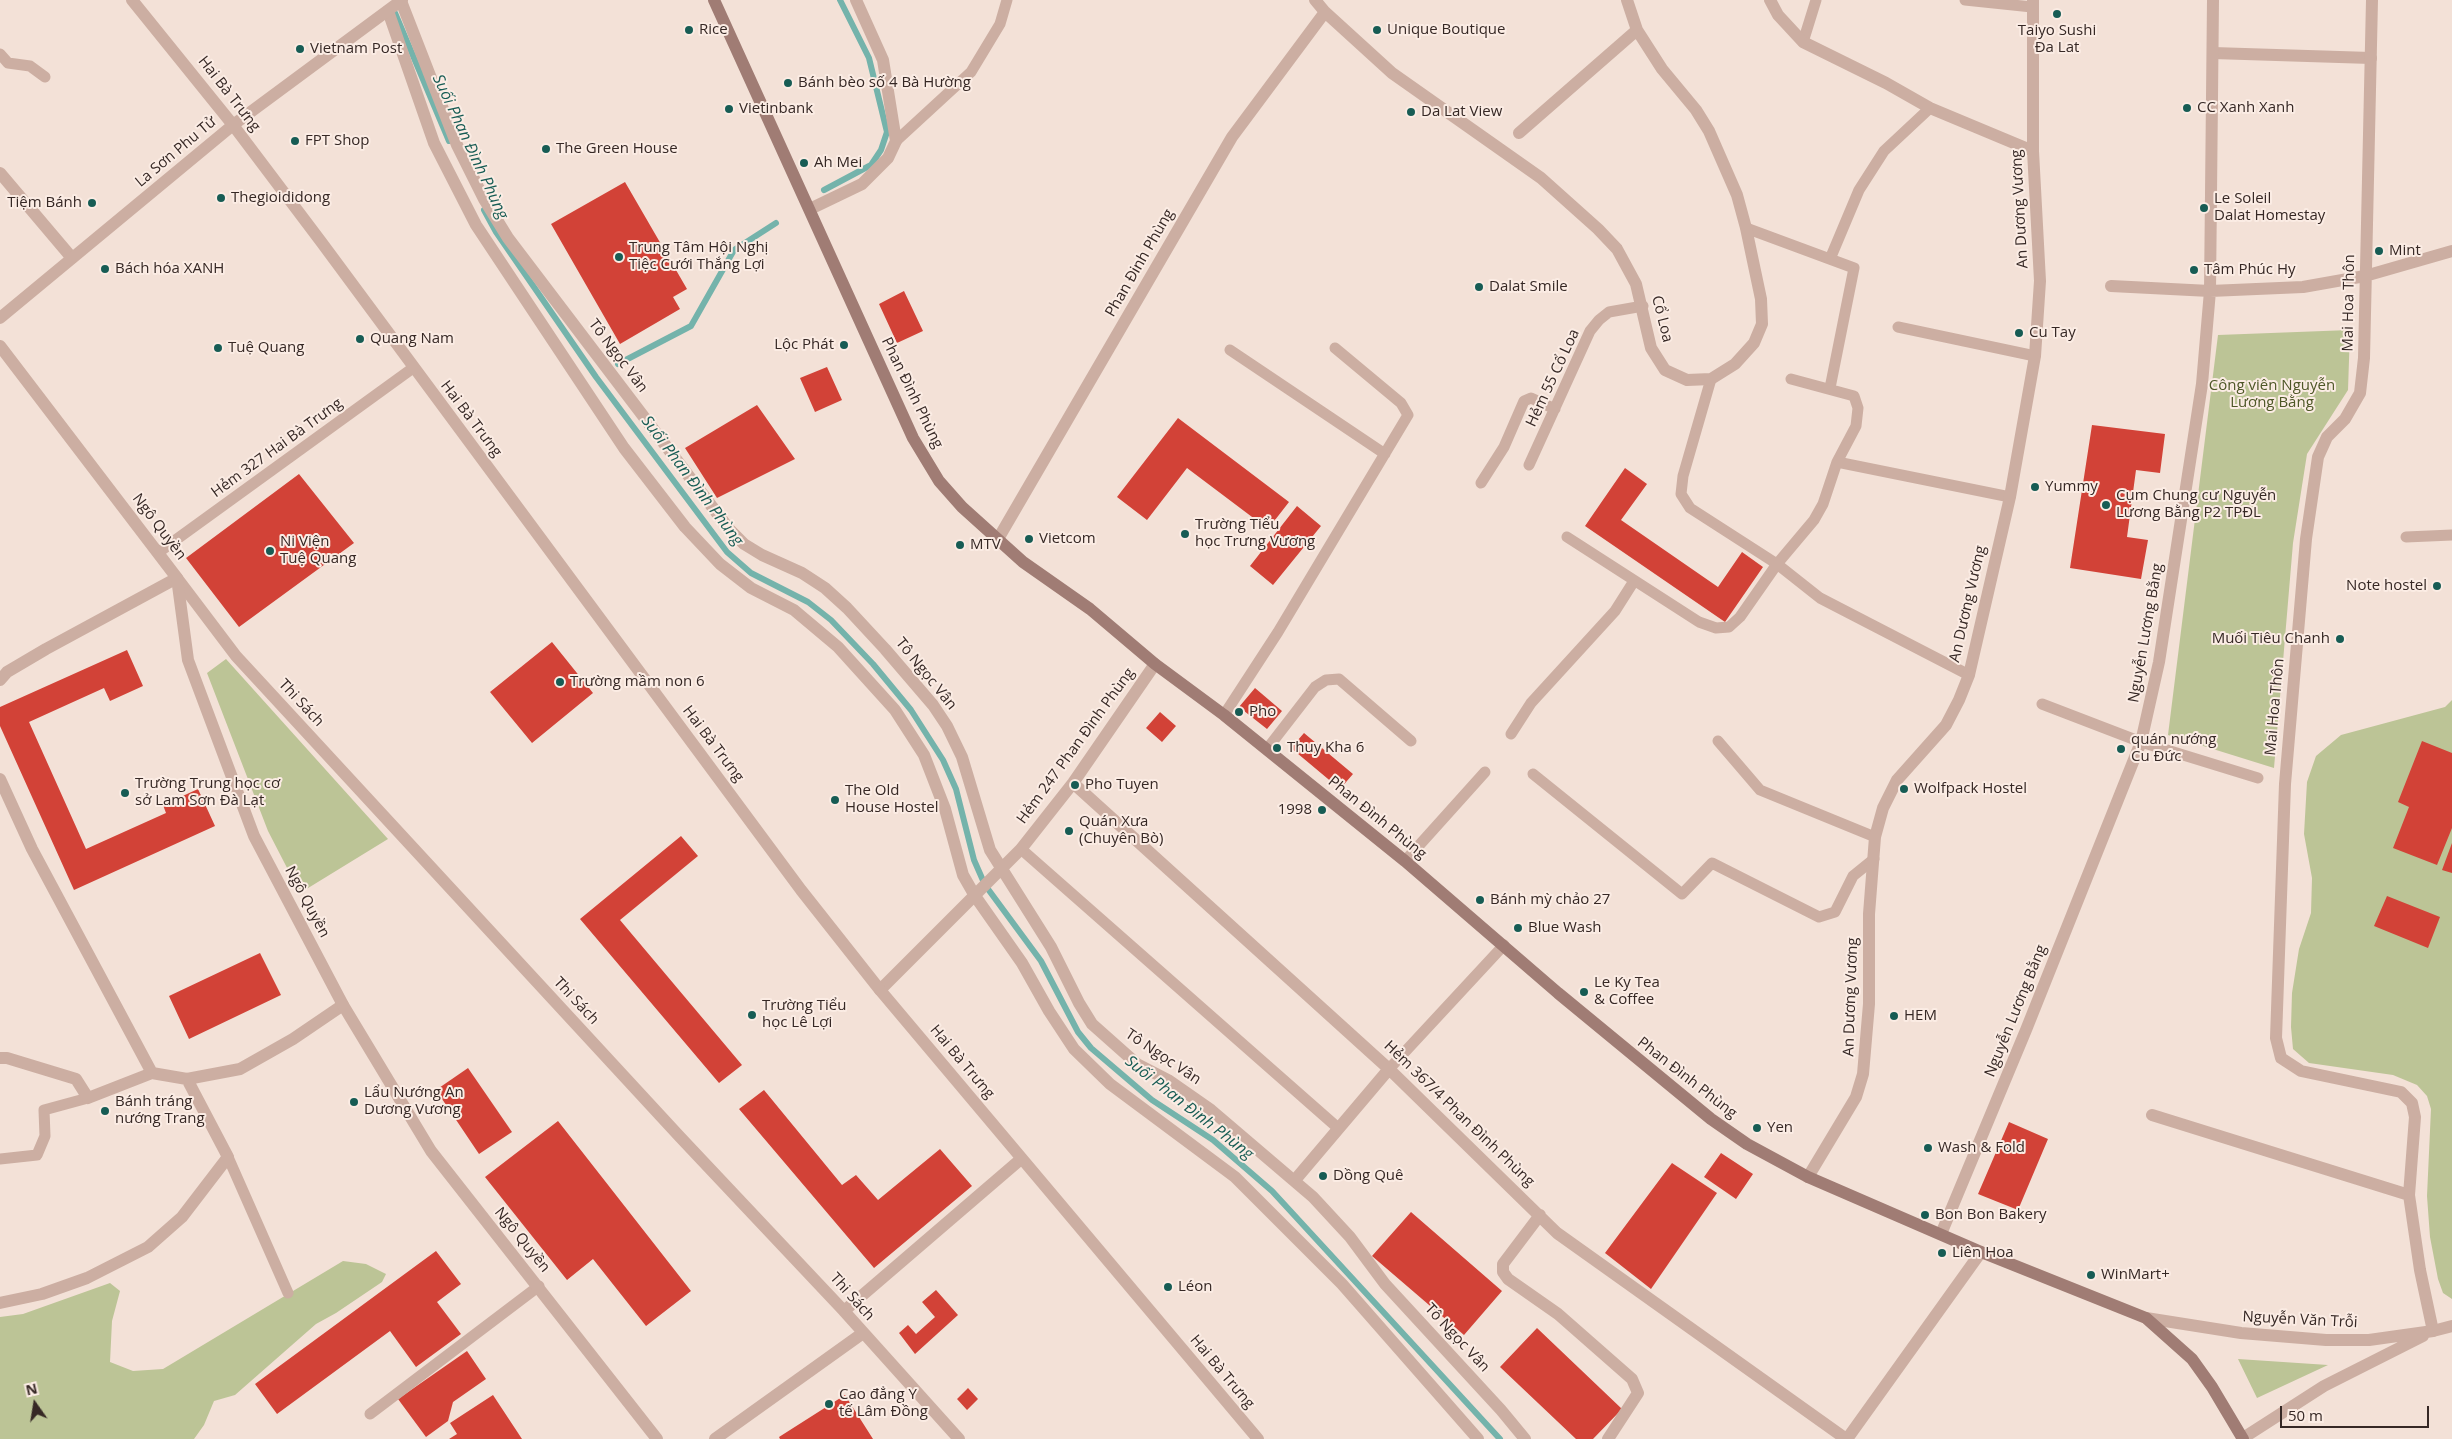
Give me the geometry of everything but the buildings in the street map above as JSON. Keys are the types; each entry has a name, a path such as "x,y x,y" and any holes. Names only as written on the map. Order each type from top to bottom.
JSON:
{"main road":[{"name":"Phan Đình Phùng","path":"714,0 912,438 939,481 962,507 1023,562 1090,609 1156,664 1267,749 1405,861 1558,993 1711,1119 1747,1144 1808,1177 1981,1252 2146,1318 2192,1360 2212,1387 2243,1439"}],"street":[{"name":"Hai Bà Trưng","path":"132,0 233,125 801,890 880,990 1258,1439"},
{"name":"La Sơn Phu Tử","path":"0,318 233,125 401,0"},
{"name":"Tô Ngọc Vân","path":"401,0 457,145 484,199 508,238 728,529 744,544 762,555 802,573 825,588 847,608 933,706 947,726 962,757 987,843 1000,871 1051,948 1092,1024 1137,1064 1168,1080 1211,1110 1295,1180 1350,1236 1385,1284 1526,1439"},
{"path":"810,209 862,184 888,158 896,141 883,60 856,0"},
{"name":"Cổ Loa","path":"1315,0 1325,12 1392,73 1541,178 1598,229 1618,249 1636,284 1643,306 1651,348 1665,370 1687,380 1711,379"},
{"path":"1627,0 1638,30 1662,69 1696,110 1709,131 1737,195 1746,228 1761,299 1762,324 1754,343 1748,350 1735,364 1711,379"},
{"path":"1770,0 1778,16 1803,42 1886,83 1930,108 2033,151"},
{"name":"Nguyễn Lương Bằng","path":"1941,1234 2026,1030 2141,742 2160,662 2202,384 2210,291 2213,0"},
{"name":"Mai Hoa Thôn","path":"2372,0 2364,358 2360,393 2345,419 2327,437 2318,457 2306,539 2285,784 2276,1038 2280,1058 2301,1071 2401,1092 2412,1104 2415,1117 2409,1195 2420,1270 2434,1331"},
{"name":"An Dương Vương","path":"1808,1177 1856,1097 1863,1074 1869,1004 1869,914 1876,837 1883,808 1897,780 1946,725 1968,675 2010,497 2034,356 2040,281 2033,151 2033,4"},
{"path":"388,11 434,143 476,225 624,448 685,527 720,564 751,588 794,610 838,647 894,710 924,755 945,809 963,875 975,896 1022,963 1049,1011 1074,1049 1110,1084 1235,1177 1342,1284 1478,1439"},
{"name":"Phan Đinh Phùng","path":"998,539 1232,137 1325,12"},
{"path":"1520,133 1638,30"},
{"path":"2212,53 2371,58"},
{"path":"0,173 72,258"},
{"path":"2111,286 2210,291 2303,287 2365,276 2452,251"},
{"name":"Ngô Quyền","path":"0,346 177,578 188,660 254,836 343,1005 431,1151 539,1286 657,1439"},
{"path":"0,680 7,672 46,649 177,578"},
{"name":"Thi Sách","path":"177,578 236,656 680,1137 844,1311 959,1439"},
{"name":"Hẻm 247 Phan Đình Phùng","path":"880,990 1021,849 1073,783 1156,664"},
{"path":"0,779 32,850 152,1073"},
{"name":"Hẻm 367/4 Phan Đình Phùng","path":"1073,783 1389,1068 1557,1232 1846,1439"},
{"path":"0,1058 7,1058 76,1079 88,1098 152,1073 187,1079 240,1069 293,1039 343,1005"},
{"path":"1295,1180 1389,1068"},
{"path":"0,1303 42,1294 86,1278 148,1247 182,1216 228,1157 187,1079"},
{"path":"2152,1115 2409,1195"},
{"path":"844,1311 1021,1158"},
{"path":"1540,1215 1503,1264 1503,1272 1508,1279 1558,1314 1632,1379 1638,1393 1608,1439"},
{"path":"1846,1439 1981,1252"},
{"name":"Nguyễn Văn Trỗi","path":"2146,1318 2241,1333 2326,1340 2369,1340 2434,1331 2452,1326"},
{"path":"2243,1439 2324,1386 2434,1331"},
{"path":"715,1439 863,1333"}],"lane":[{"path":"896,141 971,72 1000,24 1006,0"},
{"path":"1803,42 1816,0"},
{"path":"1965,0 2033,4"},
{"path":"0,54 8,63 30,66 45,77"},
{"path":"1830,259 1859,190 1884,151 1930,108"},
{"path":"1746,228 1854,268 1830,388"},
{"name":"Hẻm 55 Cổ Loa","path":"1529,465 1584,342 1599,320 1609,312 1643,306"},
{"path":"1898,328 2034,356"},
{"path":"1224,715 1278,632 1408,415 1401,403 1335,348"},
{"path":"1230,350 1385,454"},
{"name":"Hẻm 327 Hai Bà Trưng","path":"159,552 413,368"},
{"path":"1711,379 1683,476 1682,494 1690,508 1777,564 1820,598 1968,675"},
{"path":"1566,537 1698,622 1716,628 1729,627 1740,616 1777,564 1814,520 1823,504 1838,462 1856,426 1858,408 1854,396 1830,388 1790,379"},
{"path":"1481,483 1504,447 1524,401 1531,398 1555,409"},
{"path":"1838,462 2010,497"},
{"path":"2406,537 2452,535"},
{"path":"1511,734 1531,704 1614,611 1634,581"},
{"path":"1267,749 1315,688 1326,680 1339,679 1411,742"},
{"path":"2042,704 2141,742 2258,778"},
{"path":"1718,741 1760,790 1876,837"},
{"path":"1405,861 1485,772"},
{"path":"1533,774 1682,894 1712,863 1819,917 1835,912 1853,876 1874,859"},
{"path":"1021,849 1338,1128"},
{"path":"1389,1068 1504,945"},
{"path":"0,1159 37,1154 45,1136 44,1110 88,1098"},
{"path":"228,1157 288,1293"},
{"path":"370,1414 539,1286"}],"green space":[{"name":"Công viên Nguyễn Lương Bằng","path":"2350,330 2348,390 2307,454 2293,543 2274,768 2168,735 2218,335"},
{"path":"226,659 388,839 300,893 268,831 207,673"},
{"path":"2452,700 2452,1299 2443,1293 2438,1279 2430,1237 2427,1196 2431,1109 2427,1096 2417,1085 2393,1075 2309,1063 2293,1049 2291,1027 2292,993 2299,949 2311,913 2312,878 2304,834 2307,782 2316,756 2341,735 2445,707"},
{"path":"343,1261 366,1264 386,1274 382,1282 316,1324 235,1395 214,1401 204,1425 194,1439 0,1439 0,1317 23,1314 110,1283 120,1291 112,1321 110,1362 133,1371 163,1369"},
{"path":"2238,1359 2328,1365 2257,1398"}],"waterway":[{"path":"824,190 871,165 881,150 887,132 869,58 840,0"},
{"name":"Suối Phan Đình Phùng","path":"395,13 449,141"},
{"name":"Suối Phan Đình Phùng","path":"484,210 496,232 596,377 727,552 751,573 808,602 831,620 873,664 911,710 943,760 956,789 974,860 985,885 1041,961 1078,1032 1091,1048 1152,1100 1213,1140 1272,1191 1500,1439"},
{"path":"618,364 691,326 734,250 776,223"}],"place":[{"name":"Taiyo Sushi Đa Lat","path":"2057,14"},
{"name":"Rice","path":"689,30"},
{"name":"Unique Boutique","path":"1377,30"},
{"name":"Vietnam Post","path":"300,49"},
{"name":"Bánh bèo số 4 Bà Hường","path":"788,83"},
{"name":"CC Xanh Xanh","path":"2187,108"},
{"name":"Vietinbank","path":"729,109"},
{"name":"Da Lat View","path":"1411,112"},
{"name":"FPT Shop","path":"295,141"},
{"name":"The Green House","path":"546,149"},
{"name":"Ah Mei","path":"804,163"},
{"name":"Thegioididong","path":"221,198"},
{"name":"Tiệm Bánh","path":"92,203"},
{"name":"Le Soleil Dalat Homestay","path":"2204,208"},
{"name":"Mint","path":"2379,251"},
{"name":"Trung Tâm Hội Nghị Tiệc Cưới Thắng Lợi","path":"619,257"},
{"name":"Bách hóa XANH","path":"105,269"},
{"name":"Tâm Phúc Hy","path":"2194,270"},
{"name":"Dalat Smile","path":"1479,287"},
{"name":"Cu Tay","path":"2019,333"},
{"name":"Quang Nam","path":"360,339"},
{"name":"Lộc Phát","path":"844,345"},
{"name":"Tuệ Quang","path":"218,348"},
{"name":"Yummy","path":"2035,487"},
{"name":"Cụm Chung cư Nguyễn Lương Bằng P2 TPĐL","path":"2106,505"},
{"name":"Trường Tiểu học Trưng Vương","path":"1185,534"},
{"name":"Vietcom","path":"1029,539"},
{"name":"MTV","path":"960,545"},
{"name":"Ni Viện Tuệ Quang","path":"270,551"},
{"name":"Note hostel","path":"2437,586"},
{"name":"Muối Tiêu Chanh","path":"2340,639"},
{"name":"Trường mầm non 6","path":"560,682"},
{"name":"Pho","path":"1239,712"},
{"name":"Thuy Kha 6","path":"1277,748"},
{"name":"quán nướng Cu Đức","path":"2121,749"},
{"name":"Pho Tuyen","path":"1075,785"},
{"name":"Wolfpack Hostel","path":"1904,789"},
{"name":"Trường Trung học cơ sở Lam Sơn Đà Lạt","path":"125,793"},
{"name":"The Old House Hostel","path":"835,800"},
{"name":"1998","path":"1322,810"},
{"name":"Quán Xưa (Chuyên Bò)","path":"1069,831"},
{"name":"Bánh mỳ chảo 27","path":"1480,900"},
{"name":"Blue Wash","path":"1518,928"},
{"name":"Le Ky Tea & Coffee","path":"1584,992"},
{"name":"Trường Tiểu học Lê Lợi","path":"752,1015"},
{"name":"HEM","path":"1894,1016"},
{"name":"Lẩu Nướng An Dương Vương","path":"354,1102"},
{"name":"Bánh tráng nướng Trang","path":"105,1111"},
{"name":"Yen","path":"1757,1128"},
{"name":"Wash & Fold","path":"1928,1148"},
{"name":"Dồng Quê","path":"1323,1176"},
{"name":"Bon Bon Bakery","path":"1925,1215"},
{"name":"Liên Hoa","path":"1942,1253"},
{"name":"WinMart+","path":"2091,1275"},
{"name":"Léon","path":"1168,1287"},
{"name":"Cao đẳng Y tế Lâm Đồng","path":"829,1404"}]}
